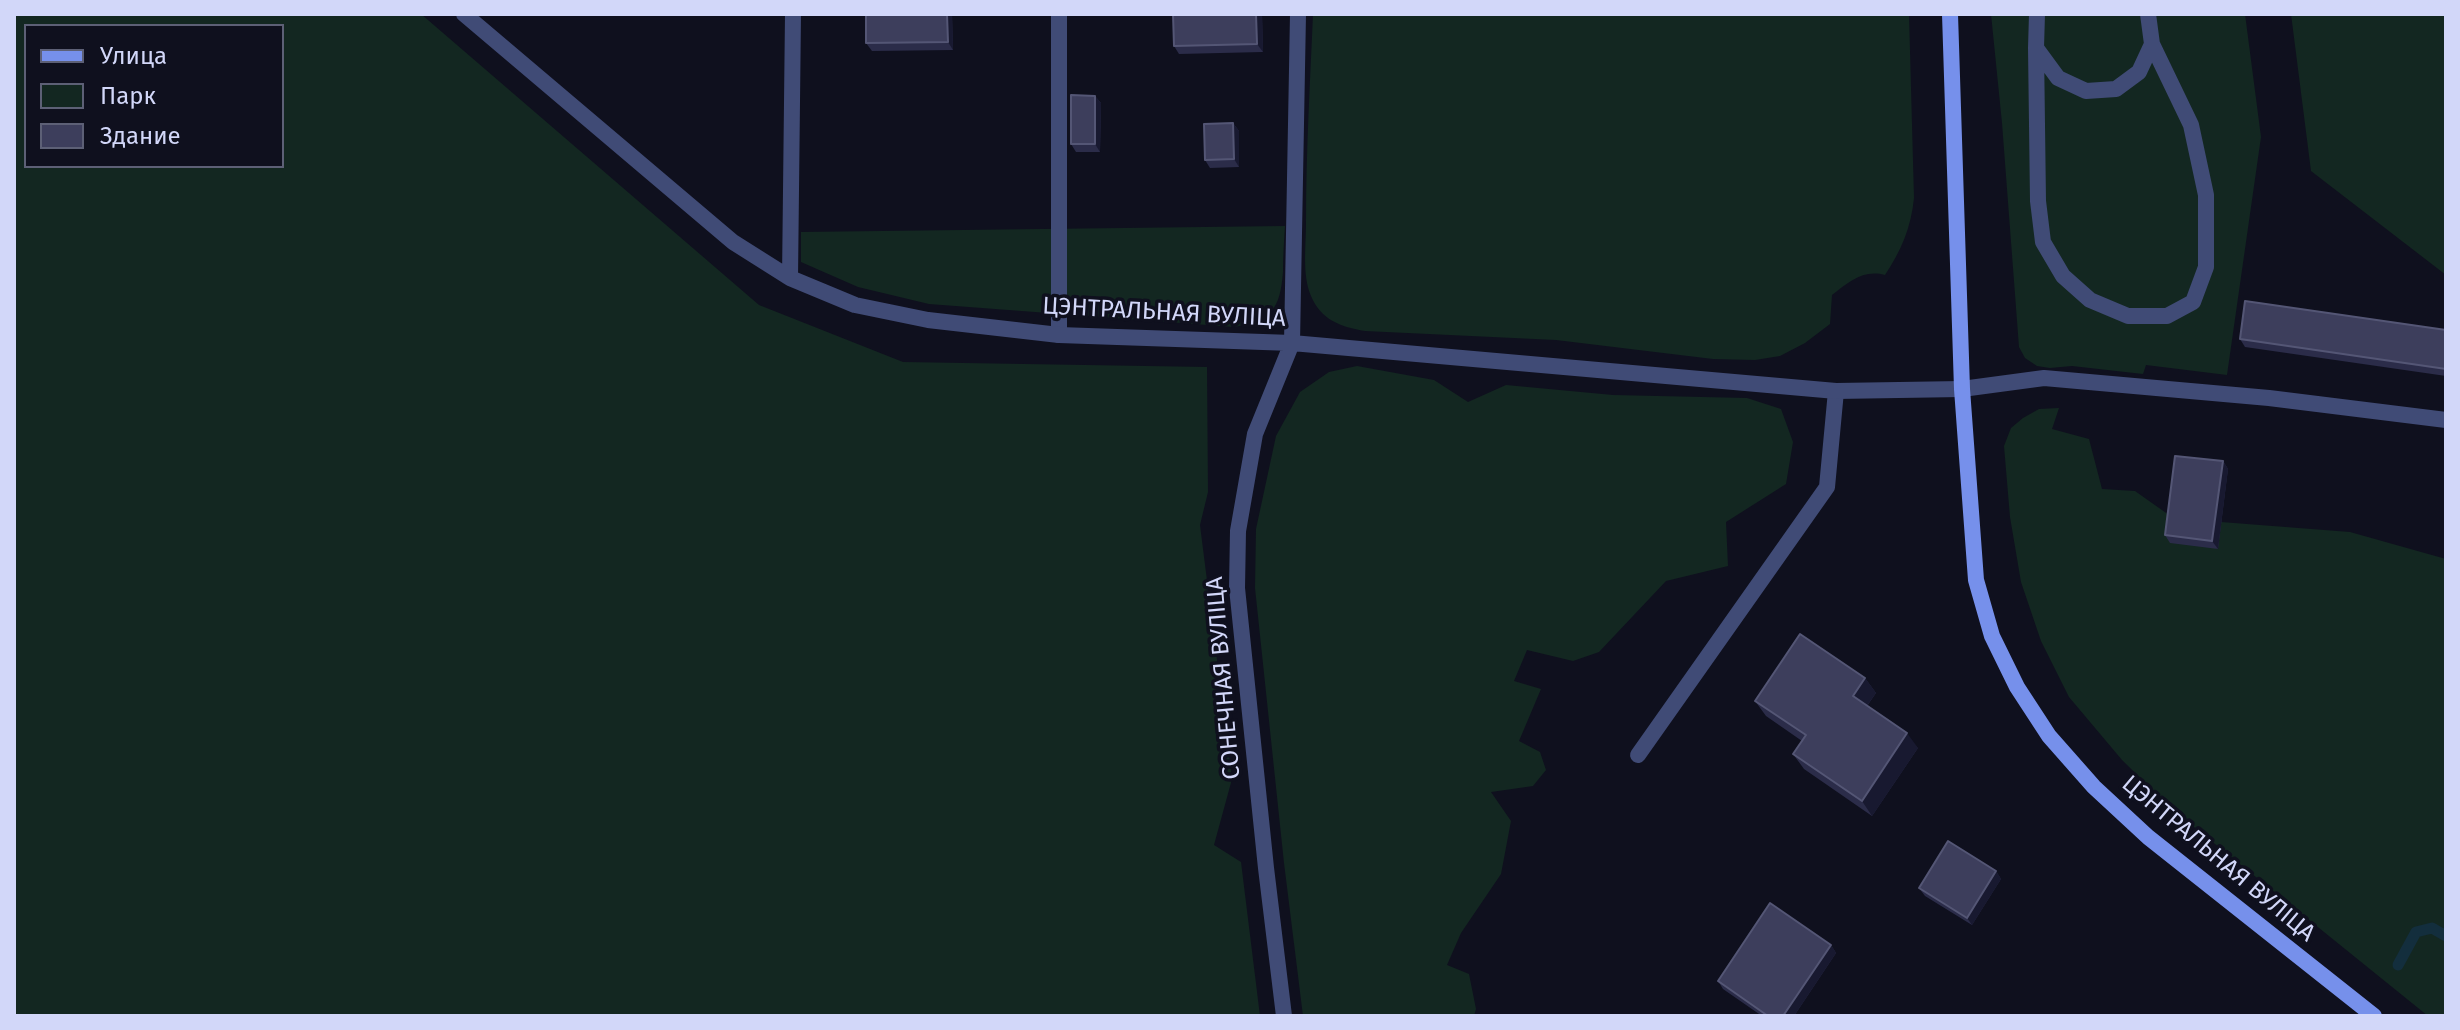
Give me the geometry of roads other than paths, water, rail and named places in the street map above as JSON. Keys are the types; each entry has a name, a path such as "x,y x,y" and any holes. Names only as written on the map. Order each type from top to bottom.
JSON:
{"main road":[{"name":"ЦЭНТРАЛЬНАЯ ВУЛІЦА","path":"1950,14 1962,389 1976,580 1992,636 2017,687 2049,736 2094,787 2148,837 2374,1016"}],"street":[{"name":"ЦЭНТРАЛЬНАЯ ВУЛІЦА","path":"464,14 733,242 790,278 855,305 898,314 1059,335 1292,343 1836,391 1962,389 2044,378 2269,398 2446,420"},
{"path":"790,278 793,14"},
{"path":"1059,14 1059,335"},
{"path":"1292,343 1298,14"},
{"path":"2037,14 2038,201 2043,242 2063,276 2090,300 2128,316 2167,316 2193,302 2206,267 2206,195 2191,125 2152,44 2148,14"},
{"path":"2036,48 2058,78 2086,91 2116,89 2139,72 2152,44"},
{"name":"СОНЕЧНАЯ ВУЛІЦА","path":"1284,1016 1237,588 1238,531 1255,434 1292,343"},
{"path":"1638,755 1827,487 1836,391"}],"waterway":[{"path":"2398,965 2416,932 2432,928 2446,936"}]}
